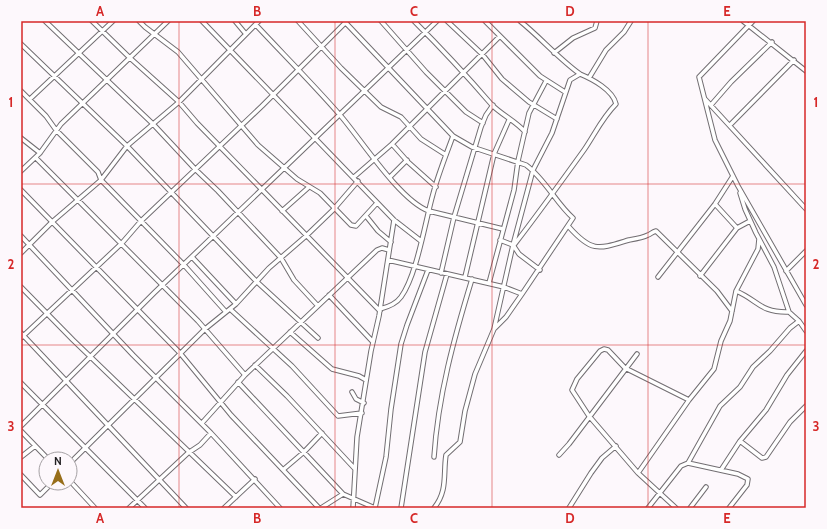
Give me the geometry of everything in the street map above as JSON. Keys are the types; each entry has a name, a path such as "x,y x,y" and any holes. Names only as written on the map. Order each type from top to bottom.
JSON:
{"street":[{"path":"45,21 106,81 153,124 239,213 281,258 294,280 318,306"},
{"path":"92,21 179,102 306,236 380,310"},
{"path":"30,99 113,21"},
{"path":"139,21 178,52 258,145 309,187 320,193 354,227 377,203"},
{"path":"21,171 36,158 56,130 168,21"},
{"path":"202,21 231,49 358,181 377,203 394,220 421,241"},
{"path":"235,21 245,33"},
{"path":"21,253 52,222 101,180 127,146 179,102 245,33 259,21"},
{"path":"298,21 381,107 401,117 421,139 446,155"},
{"path":"186,508 22,335 122,243 141,221 298,70 346,21 453,136 476,149 518,161 533,170 552,195 574,218 569,228 506,318 494,329"},
{"path":"381,21 469,115 482,123"},
{"path":"414,21 493,105 509,120 520,126 525,132"},
{"path":"21,426 67,382 138,309 316,139 406,49 437,21"},
{"path":"447,21 482,54 502,79 533,105 557,119"},
{"path":"485,21 546,81 565,92"},
{"path":"513,245 552,195 602,120 616,104 609,93 589,78 580,74 554,53 520,21"},
{"path":"554,53 574,38 595,28 597,21"},
{"path":"589,78 606,50 614,40 624,32 630,21"},
{"path":"743,21 772,42 806,70"},
{"path":"753,21 699,77 709,124 715,140 734,176 750,221 774,267 789,312 799,321 806,331"},
{"path":"256,25 340,115 374,160 418,205 429,211 502,229"},
{"path":"354,177 392,144 500,36"},
{"path":"712,105 731,82 772,42"},
{"path":"21,44 82,105 127,146 256,281 318,338"},
{"path":"730,125 794,60"},
{"path":"434,508 443,489 446,478 446,455 460,442 465,411 475,374 494,329 513,245 533,170 546,146 570,80 580,74"},
{"path":"490,284 502,229 514,190 518,161 525,132 533,105 546,81"},
{"path":"21,91 46,116 56,130 98,172 101,180 228,310 292,366 338,416 362,413"},
{"path":"704,98 806,209"},
{"path":"441,273 454,217 476,149 482,123 493,105"},
{"path":"465,278 494,154 509,120"},
{"path":"380,310 390,306 401,297 414,267 436,186 453,136"},
{"path":"21,138 40,153"},
{"path":"392,144 407,160 436,186"},
{"path":"36,158 163,285 245,374"},
{"path":"390,177 407,160"},
{"path":"658,277 715,204 734,176"},
{"path":"78,455 180,353 205,329 236,304 256,281 306,236 358,181"},
{"path":"738,186 806,305"},
{"path":"282,211 309,187"},
{"path":"21,190 180,353 231,415 320,508 343,494"},
{"path":"715,204 737,228"},
{"path":"366,216 378,231 391,242"},
{"path":"353,508 356,448 364,403 366,380 380,310 394,220"},
{"path":"700,276 737,228 750,221"},
{"path":"569,228 580,239 590,245 599,247 610,247 641,238 656,231 716,291 732,311"},
{"path":"21,236 113,334 202,423 280,508"},
{"path":"638,473 689,400 714,369 732,311 736,291 758,249 759,239"},
{"path":"500,240 513,245 519,254 540,270"},
{"path":"202,423 245,374 377,250 382,248 389,250"},
{"path":"786,271 806,251"},
{"path":"192,257 236,304"},
{"path":"388,260 504,287 522,294"},
{"path":"238,382 343,494 375,508 386,457 391,409 401,344 406,325 428,270"},
{"path":"401,508 425,352 447,274"},
{"path":"434,457 440,403 452,343 472,279"},
{"path":"21,287 188,453 236,498"},
{"path":"736,291 766,309 789,312"},
{"path":"329,295 373,342"},
{"path":"688,463 720,406 740,387 753,367 770,351 790,328 799,321"},
{"path":"290,332 332,369 359,376 366,380"},
{"path":"676,508 638,473 590,416 572,390 576,379 600,351 604,349 608,350 625,368 689,400"},
{"path":"721,470 740,441 766,410 787,375 806,351"},
{"path":"559,455 637,354"},
{"path":"255,365 354,469"},
{"path":"21,383 145,508"},
{"path":"352,392 356,399 364,403"},
{"path":"740,441 762,458 766,457 790,422 806,406"},
{"path":"21,431 40,451"},
{"path":"129,508 188,453 200,445 211,433"},
{"path":"284,469 322,434"},
{"path":"21,457 35,446"},
{"path":"569,508 602,458 616,446"},
{"path":"648,508 659,492 681,466 688,463 744,476 749,481 729,508"},
{"path":"21,475 40,495 44,491"},
{"path":"224,508 255,479"},
{"path":"690,508 706,488"},
{"path":"78,490 95,508"}]}
